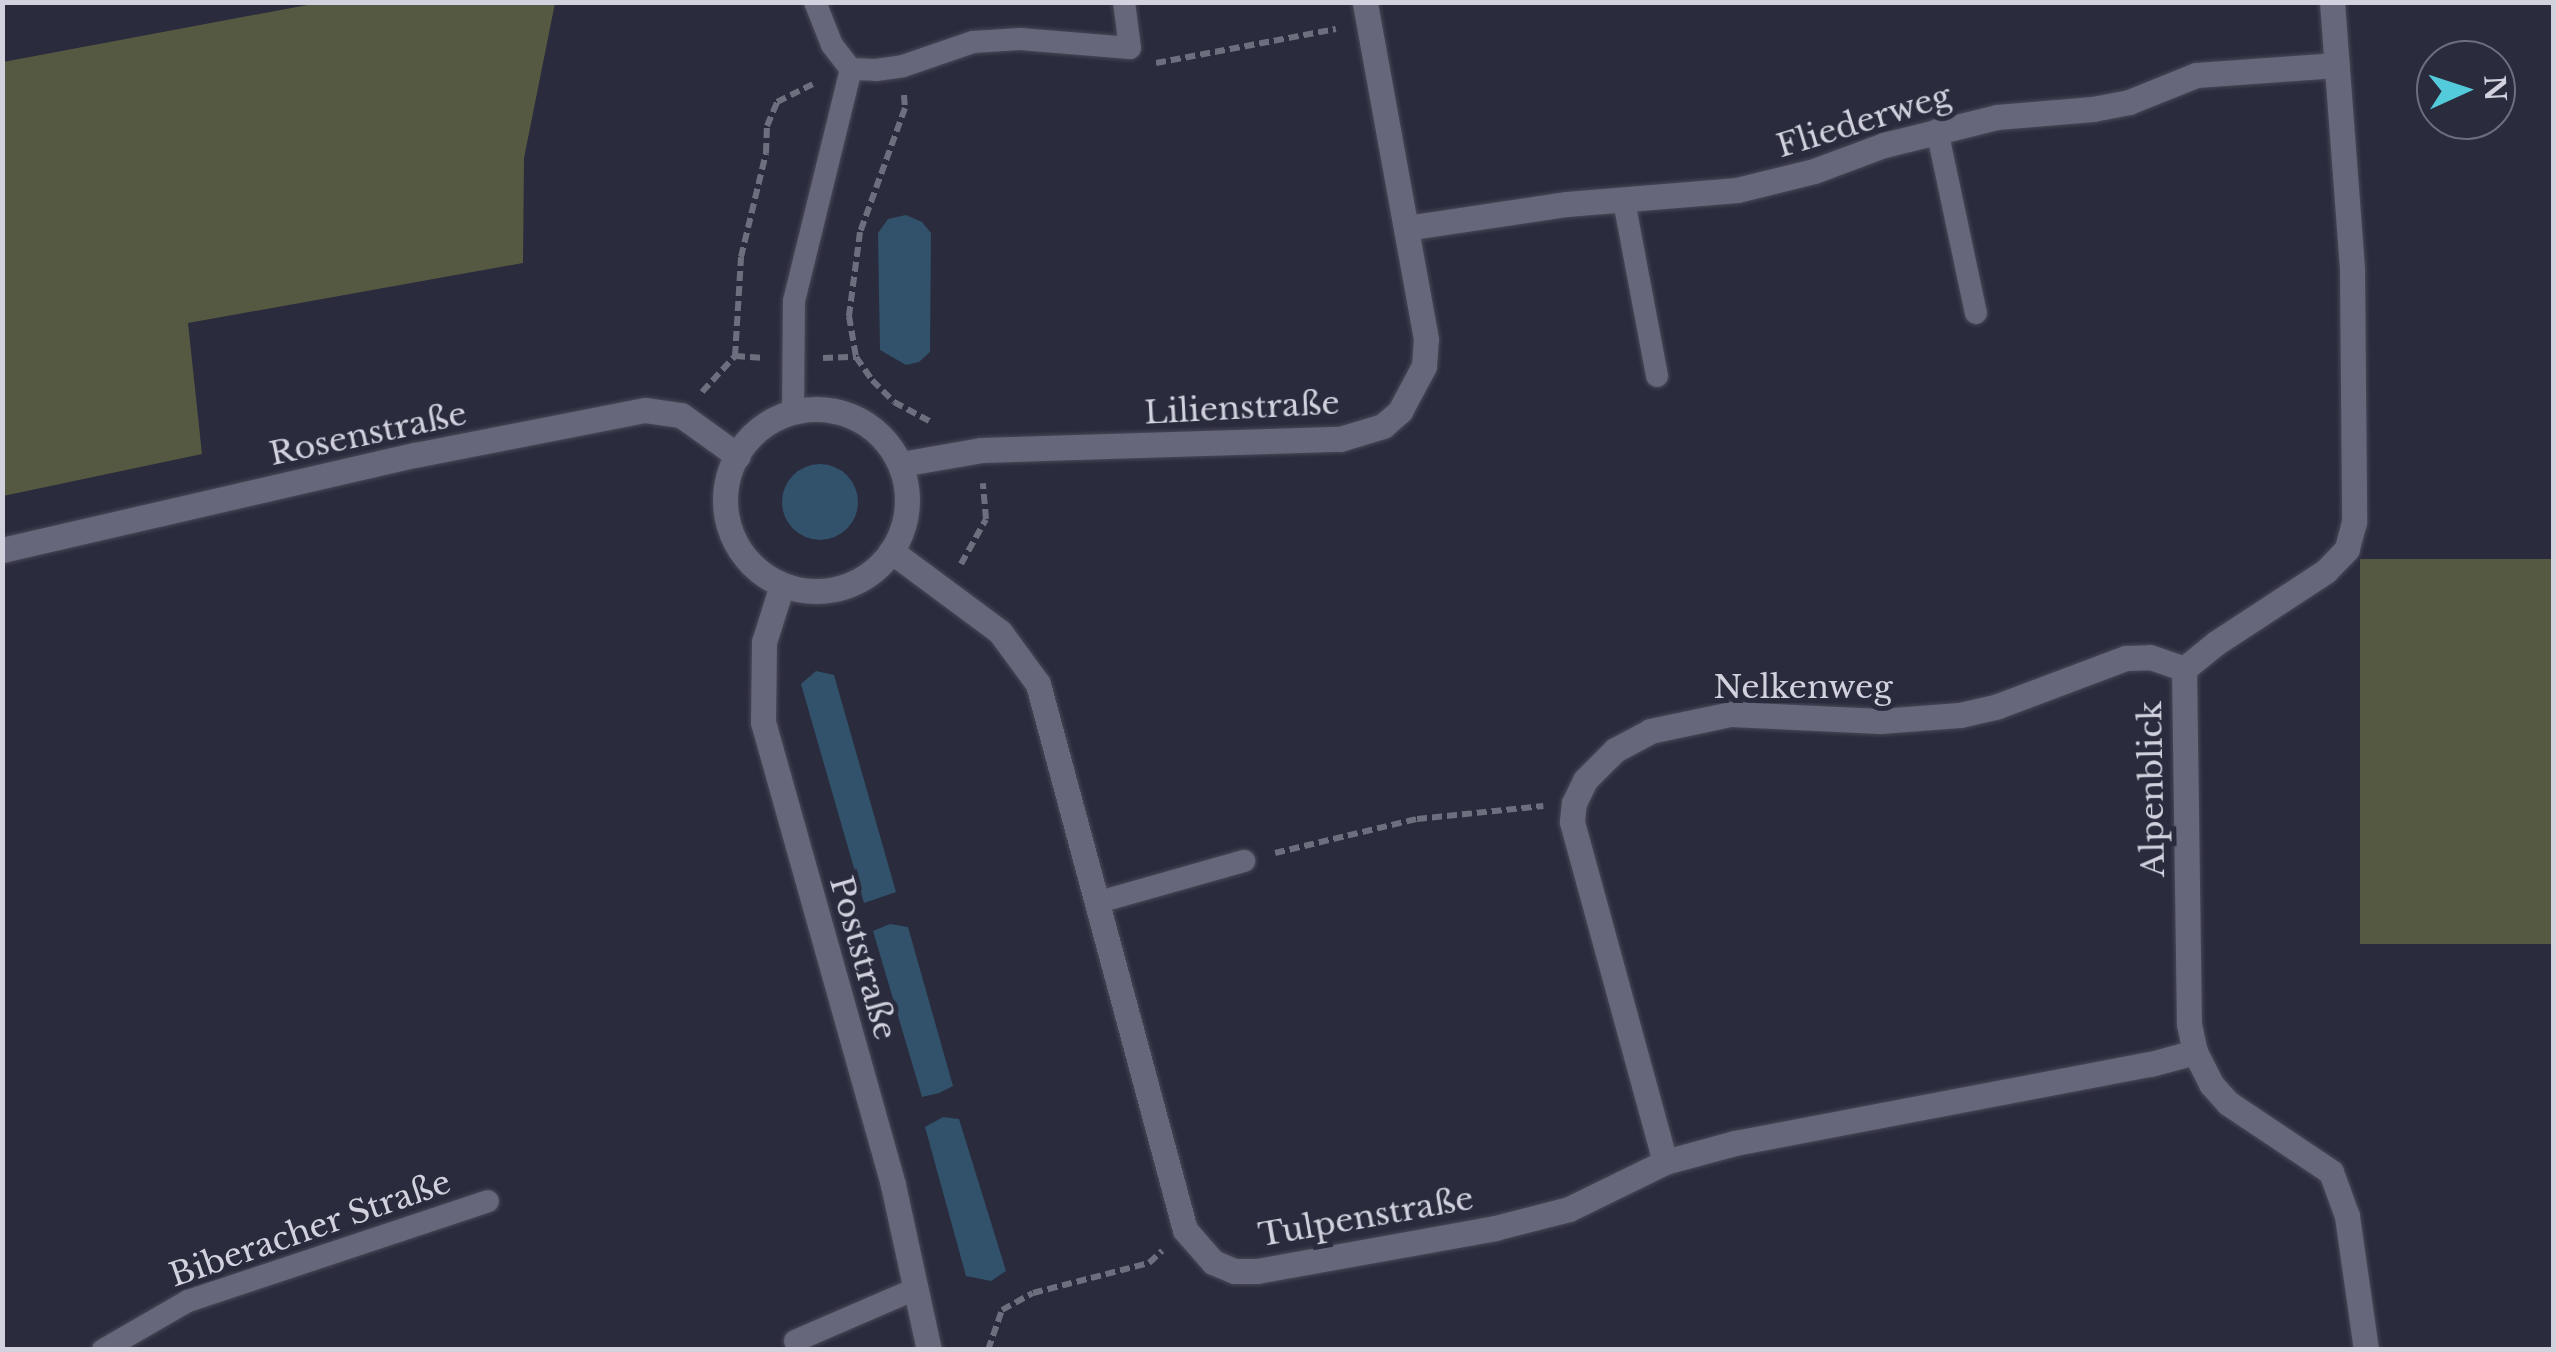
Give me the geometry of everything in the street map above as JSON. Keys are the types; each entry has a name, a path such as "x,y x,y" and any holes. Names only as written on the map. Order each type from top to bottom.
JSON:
{"street":[{"name":"Alpenblick","path":"2332,2 2352,270 2354,522 2347,550 2326,571 2216,642 2184,669 2188,1024 2195,1052 2211,1084 2228,1102 2331,1172 2347,1216 2366,1350"},
{"name":"Lilienstraße","path":"900,464 981,450 1340,440 1383,426 1414,391 1424,366 1426,339 1367,12"},
{"name":"Fliederweg","path":"1406,228 1567,204 1674,198 1775,182 1937,130 1997,117 2094,109 2224,70 2337,65"},
{"path":"828,409 850,415 888,444 900,464 906,511 892,551 852,584 829,590 782,585 762,573 733,536 726,513 726,489 738,456 760,428 793,412 828,409"},
{"name":"Rosenstraße","path":"2,550 415,455 645,410 682,415"},
{"path":"682,415 738,456"},
{"name":"Tulpenstraße","path":"892,551 1000,632 1038,684 1185,1230 1212,1262 1234,1271 1257,1271 1568,1210 1665,1162 1735,1143 2150,1064 2195,1052"},
{"name":"Poststraße","path":"782,585 764,642 763,722 888,1167 929,1350"},
{"name":"Nelkenweg","path":"1574,803 1585,780 1615,750 1650,731 1690,721 1730,714 1926,719 1998,706 2126,658 2150,657 2184,669"},
{"path":"1574,803 1576,842 1665,1162"}],"lane":[{"path":"815,2 832,45 851,68"},
{"path":"851,68 903,66 974,42 1020,39 1130,48 1124,2"},
{"path":"793,412 794,302 851,68"},
{"path":"1937,130 1976,313"},
{"path":"1624,201 1657,376"},
{"path":"1098,902 1244,860"},
{"name":"Biberacher Straße","path":"103,1350 188,1302 488,1201"},
{"path":"795,1342 915,1289"}],"path":[{"path":"1130,48 1152,63 1367,12"},
{"path":"903,66 905,108 860,232 851,282 853,344 872,380 894,402 946,428 980,432 986,519 946,591"},
{"path":"682,415 735,356 741,257 760,181 767,126 777,102 851,68"},
{"path":"1244,860 1417,819 1574,803"},
{"path":"988,1350 1002,1310 1032,1292 1149,1262 1185,1230"}],"green space":[{"path":"318,3 555,3 524,158 523,263 188,323 202,454 3,496 3,62"},
{"path":"2360,559 2553,559 2553,944 2360,944"}],"water":[{"path":"906,215 922,222 931,233 930,352 919,362 906,365 880,350 878,233 888,219"},
{"path":"820,464 847,475 858,502 847,529 820,540 793,529 782,502 793,475"},
{"path":"816,671 834,675 896,892 864,903 801,684"},
{"path":"890,924 908,927 953,1086 939,1093 922,1097 873,931"},
{"path":"943,1117 959,1119 1006,1271 991,1281 966,1276 925,1127"}]}
